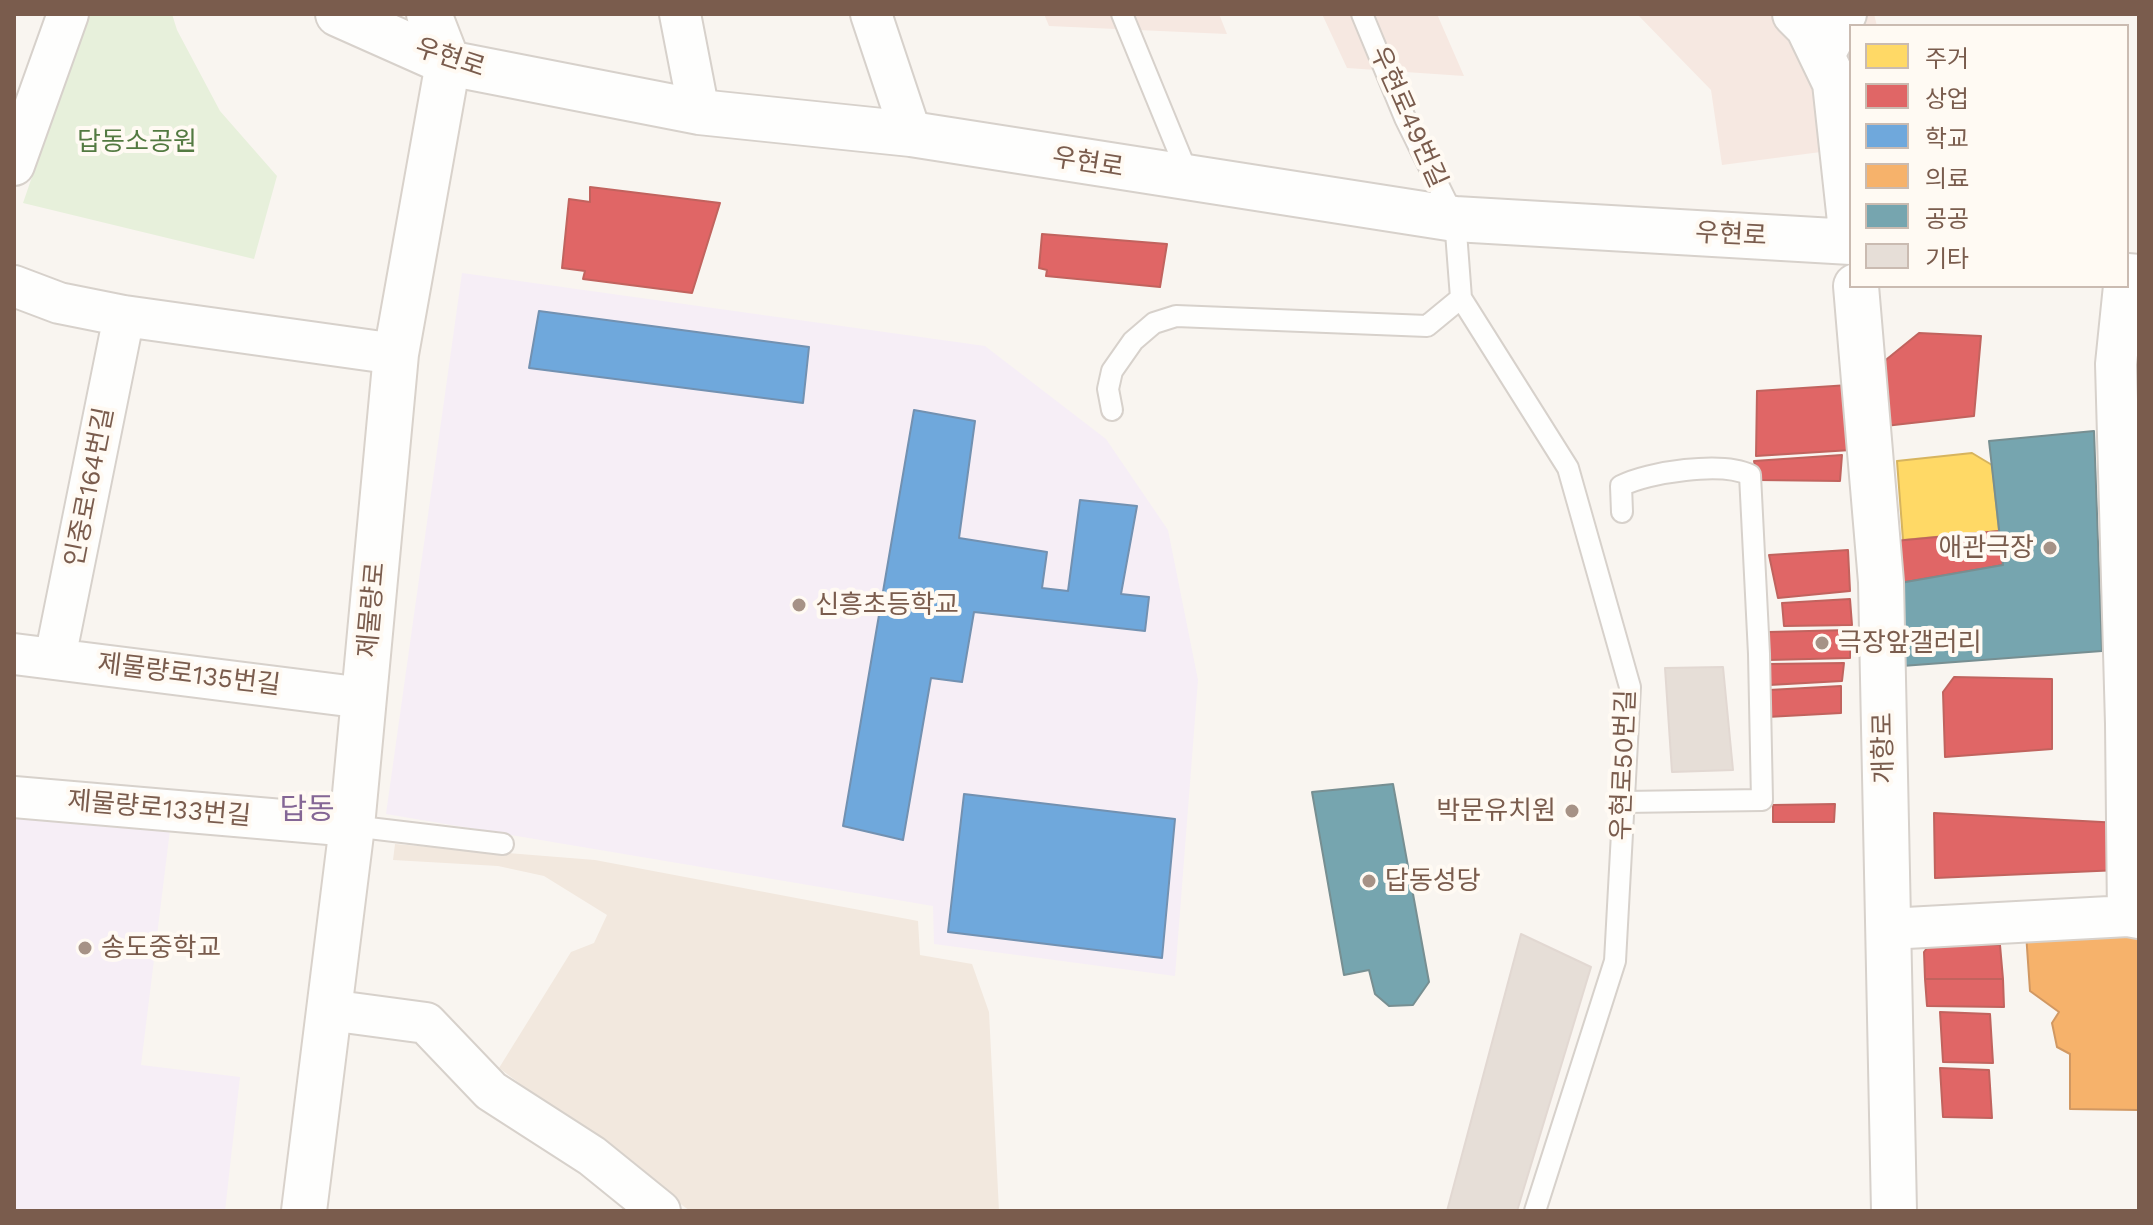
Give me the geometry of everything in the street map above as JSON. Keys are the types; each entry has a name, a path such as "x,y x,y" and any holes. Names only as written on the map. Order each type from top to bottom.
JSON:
{"street":[{"path":"14,165 68,14"},
{"name":"우현로","path":"338,14 448,63 699,112 911,134 1455,219 1849,242"},
{"path":"429,14 448,63"},
{"path":"680,14 699,112"},
{"path":"871,14 911,134"},
{"path":"1795,14 1808,27 1835,83 1849,212"},
{"path":"1823,57 1846,14"},
{"name":"제물량로","path":"304,1211 352,826 396,354 448,63"},
{"path":"14,286 59,303 124,316 396,354"},
{"name":"개항로","path":"1856,288 1881,582 1894,1211"},
{"path":"1888,929 2134,917 2116,364 2124,288"},
{"name":"인중로164번길","path":"55,658 124,316"},
{"name":"제물량로135번길","path":"14,654 364,698"},
{"name":"제물량로133번길","path":"14,797 352,826"},
{"path":"329,1010 426,1023 491,1091 592,1156 660,1211"}],"lane":[{"path":"1122,14 1191,180"},
{"name":"우현로49번길","path":"1362,14 1405,118 1455,219"},
{"path":"1112,410 1108,389 1112,371 1133,341 1154,323 1176,316 1427,326 1461,298 1455,219"},
{"name":"우현로50번길","path":"1461,298 1568,468 1630,687 1615,961 1535,1211"},
{"path":"1622,512 1621,486 1637,478 1714,467 1738,469 1750,475 1762,800 1624,802"},
{"path":"352,826 503,844"}],"shaded area":[{"path":"1044,14 1219,14 1227,34 1049,26"},
{"path":"1322,14 1437,14 1464,76 1347,68"},
{"path":"1637,14 1874,14 1876,24 1849,24 1849,148 1722,165 1711,90"},
{"name":"신흥초등학교","path":"462,273 985,346 1106,439 1168,530 1198,680 1175,976 934,944 933,906 386,814"},
{"name":"송도중학교","path":"14,815 170,830 141,1065 240,1077 225,1211 14,1211"},
{"path":"395,844 595,860 918,921 920,955 972,964 989,1012 999,1211 690,1211 499,1068 571,952 594,943 607,915 544,876 498,866 393,860"}],"green space":[{"name":"답동소공원","path":"88,14 172,14 177,30 220,111 277,176 254,259 23,203"}],"building: 주거":[{"path":"1972,453 1992,465 1999,531 1903,540 1897,461"}],"building: 상업":[{"path":"590,187 720,203 692,293 583,279 585,271 562,268 569,199 590,202"},
{"path":"1042,234 1167,244 1160,287 1046,276 1047,270 1039,268"},
{"path":"1919,333 1981,336 1974,416 1885,426 1882,363"},
{"path":"1849,385 1851,450 1756,456 1757,391"},
{"path":"1842,455 1840,481 1758,480 1754,461"},
{"path":"1999,531 2003,565 1900,583 1895,541"},
{"path":"1848,550 1850,591 1778,598 1769,555"},
{"path":"1850,599 1852,625 1784,626 1782,603"},
{"path":"1850,630 1850,658 1768,660 1768,632"},
{"path":"1844,663 1842,681 1769,685 1770,664"},
{"path":"1954,677 2052,679 2052,749 1945,757 1943,692"},
{"path":"1841,686 1841,713 1767,717 1769,690"},
{"path":"1835,804 1834,822 1773,822 1773,805"},
{"path":"1934,813 2120,823 2120,870 1935,878"},
{"path":"1930,944 2000,945 2003,979 1925,979 1924,952"},
{"path":"1925,979 2003,979 2004,1007 1927,1006"},
{"path":"1940,1012 1990,1014 1993,1063 1943,1062"},
{"path":"1940,1068 1989,1070 1992,1118 1943,1117"}],"building: 학교":[{"path":"539,311 809,347 803,403 529,368"},
{"path":"914,410 975,421 959,538 1047,552 1042,588 1068,591 1080,500 1137,506 1121,594 1149,597 1145,631 974,612 962,682 931,678 903,840 843,826"},
{"path":"964,794 1175,819 1162,958 948,932"}],"building: 의료":[{"path":"2026,933 2139,933 2139,1110 2070,1109 2070,1054 2057,1047 2052,1023 2059,1012 2030,991"}],"building: 공공":[{"name":"애관극장","path":"2094,431 2102,651 1902,666 1900,583 2003,565 1989,441"},
{"name":"답동성당","path":"1393,784 1429,982 1413,1005 1389,1006 1375,994 1369,970 1344,975 1312,792"}],"building: 기타":[{"path":"1723,667 1733,770 1672,772 1665,668"},
{"path":"1521,934 1591,967 1517,1211 1447,1211"}],"place":[{"name":"애관극장","path":"2050,548"},
{"name":"신흥초등학교","path":"799,605"},
{"name":"극장앞갤러리","path":"1822,643"},
{"name":"박문유치원","path":"1572,811"},
{"name":"답동성당","path":"1369,881"},
{"name":"송도중학교","path":"85,948"}],"district":[{"name":"답동","path":"307,810"}]}
